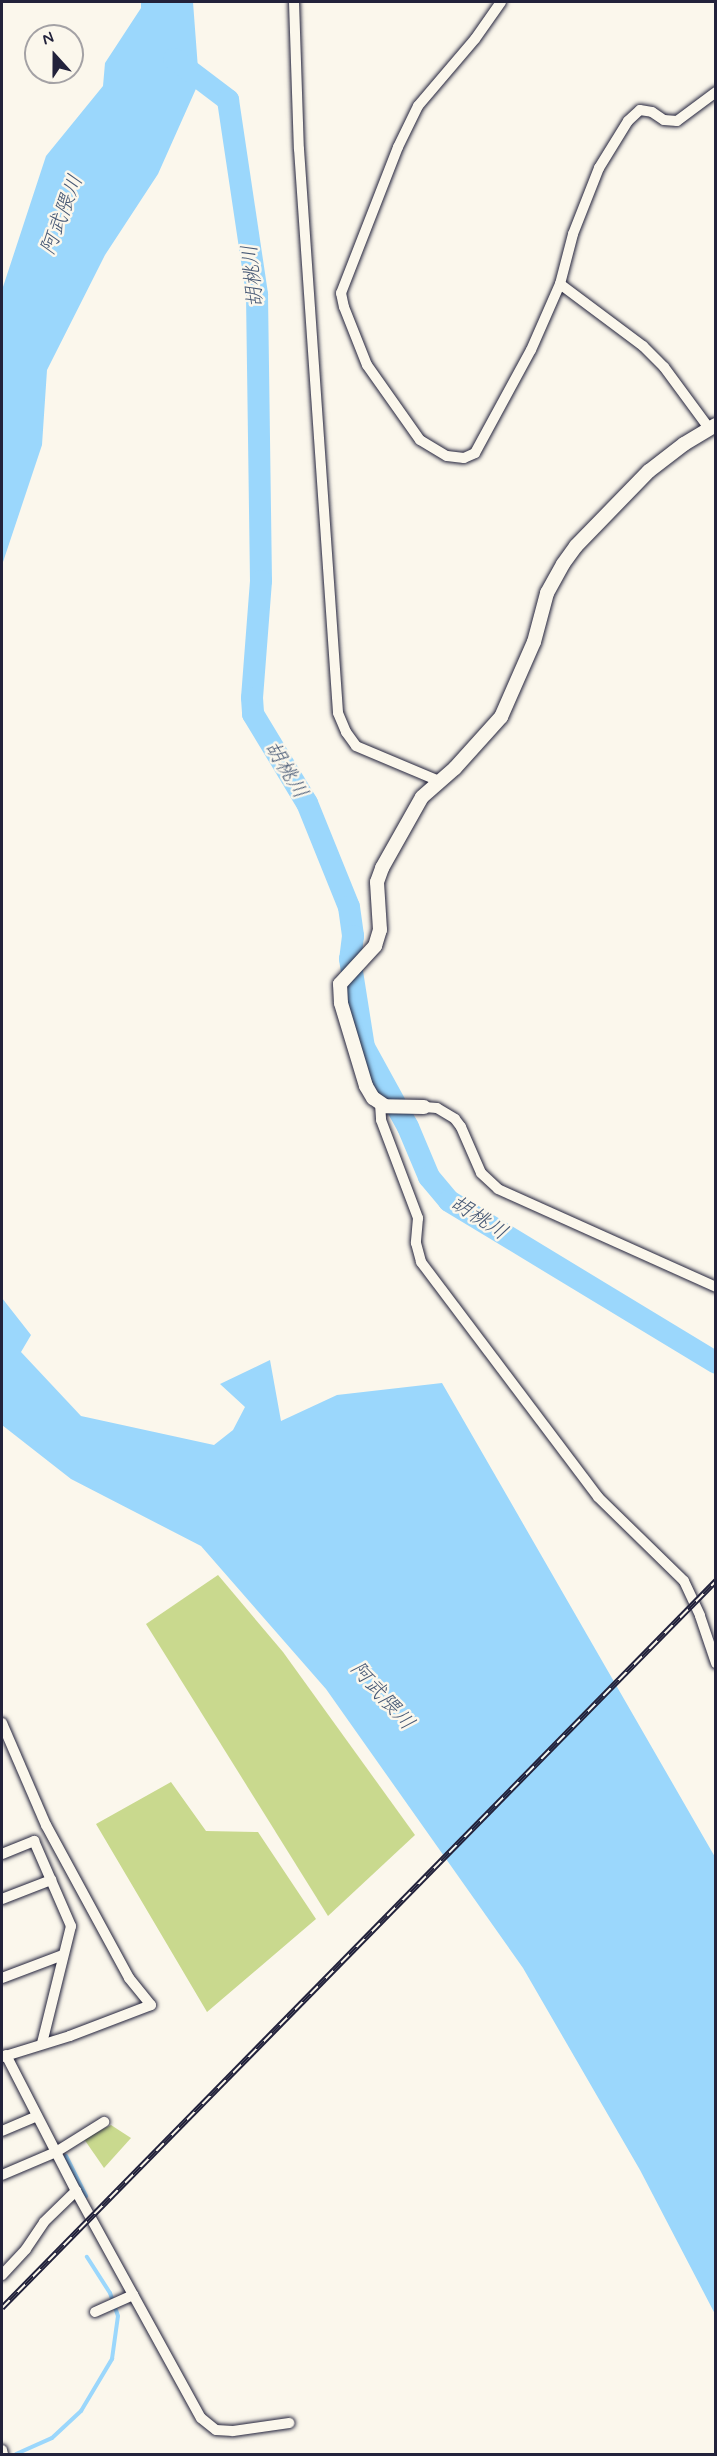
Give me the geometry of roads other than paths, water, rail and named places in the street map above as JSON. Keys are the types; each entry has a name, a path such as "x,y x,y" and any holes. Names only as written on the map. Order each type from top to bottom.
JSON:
{"street":[{"path":"294,2 298,148 338,713 346,732 356,746 439,781"},
{"path":"501,2 475,39 430,89 418,106 398,147 342,284 342,301 362,356 420,440 447,456 464,458 475,453 531,350 560,284 573,234 599,168 627,121 640,110 652,112 664,120 677,121 716,92"},
{"path":"560,284 643,346 664,367 712,427 649,471 576,546 551,582 534,642 501,717 411,813 379,875 380,930 375,945 340,984 341,1004 368,1090 386,1105 437,1108 455,1119 461,1127 481,1173 498,1189 716,1287"},
{"path":"386,1105 381,1120 418,1218 416,1244 421,1262 598,1497 684,1581 700,1616 716,1663"},
{"path":"2,1723 46,1825 129,1978 151,2005 70,2036 4,2056 201,2418 216,2430 233,2431 290,2423"},
{"path":"2,1854 34,1841 71,1926 42,2043"},
{"path":"2,1899 51,1880"},
{"path":"2,1978 63,1955"},
{"path":"2,2131 37,2116"},
{"path":"2,2175 56,2152 104,2122"},
{"path":"2,2275 26,2249 44,2222 76,2191"},
{"path":"95,2312 133,2295"},
{"path":"2,2450 3,2454"}],"water":[{"name":"阿武隈川","path":"141,2 193,2 199,82 158,174 105,255 47,370 42,445 2,565 2,290 46,156 103,86 105,63 141,8"},
{"name":"阿武隈川","path":"2,1298 31,1335 21,1352 81,1416 214,1445 233,1430 245,1407 220,1384 270,1360 281,1421 337,1395 442,1383 715,1857 715,2314 640,2170 523,1968 326,1689 201,1546 71,1479 2,1425"}],"waterway":[{"name":"胡桃川","path":"174,59 228,100 257,295 261,581 252,698 253,714 307,803 349,907 353,936 350,959 364,1047 408,1127 429,1177 449,1201 716,1363"},
{"path":"66,2156 86,2196"},
{"path":"16,2454 52,2438 81,2411 112,2359 118,2316 110,2293 87,2257"}],"railway":[{"path":"2,2308 716,1581"}]}
